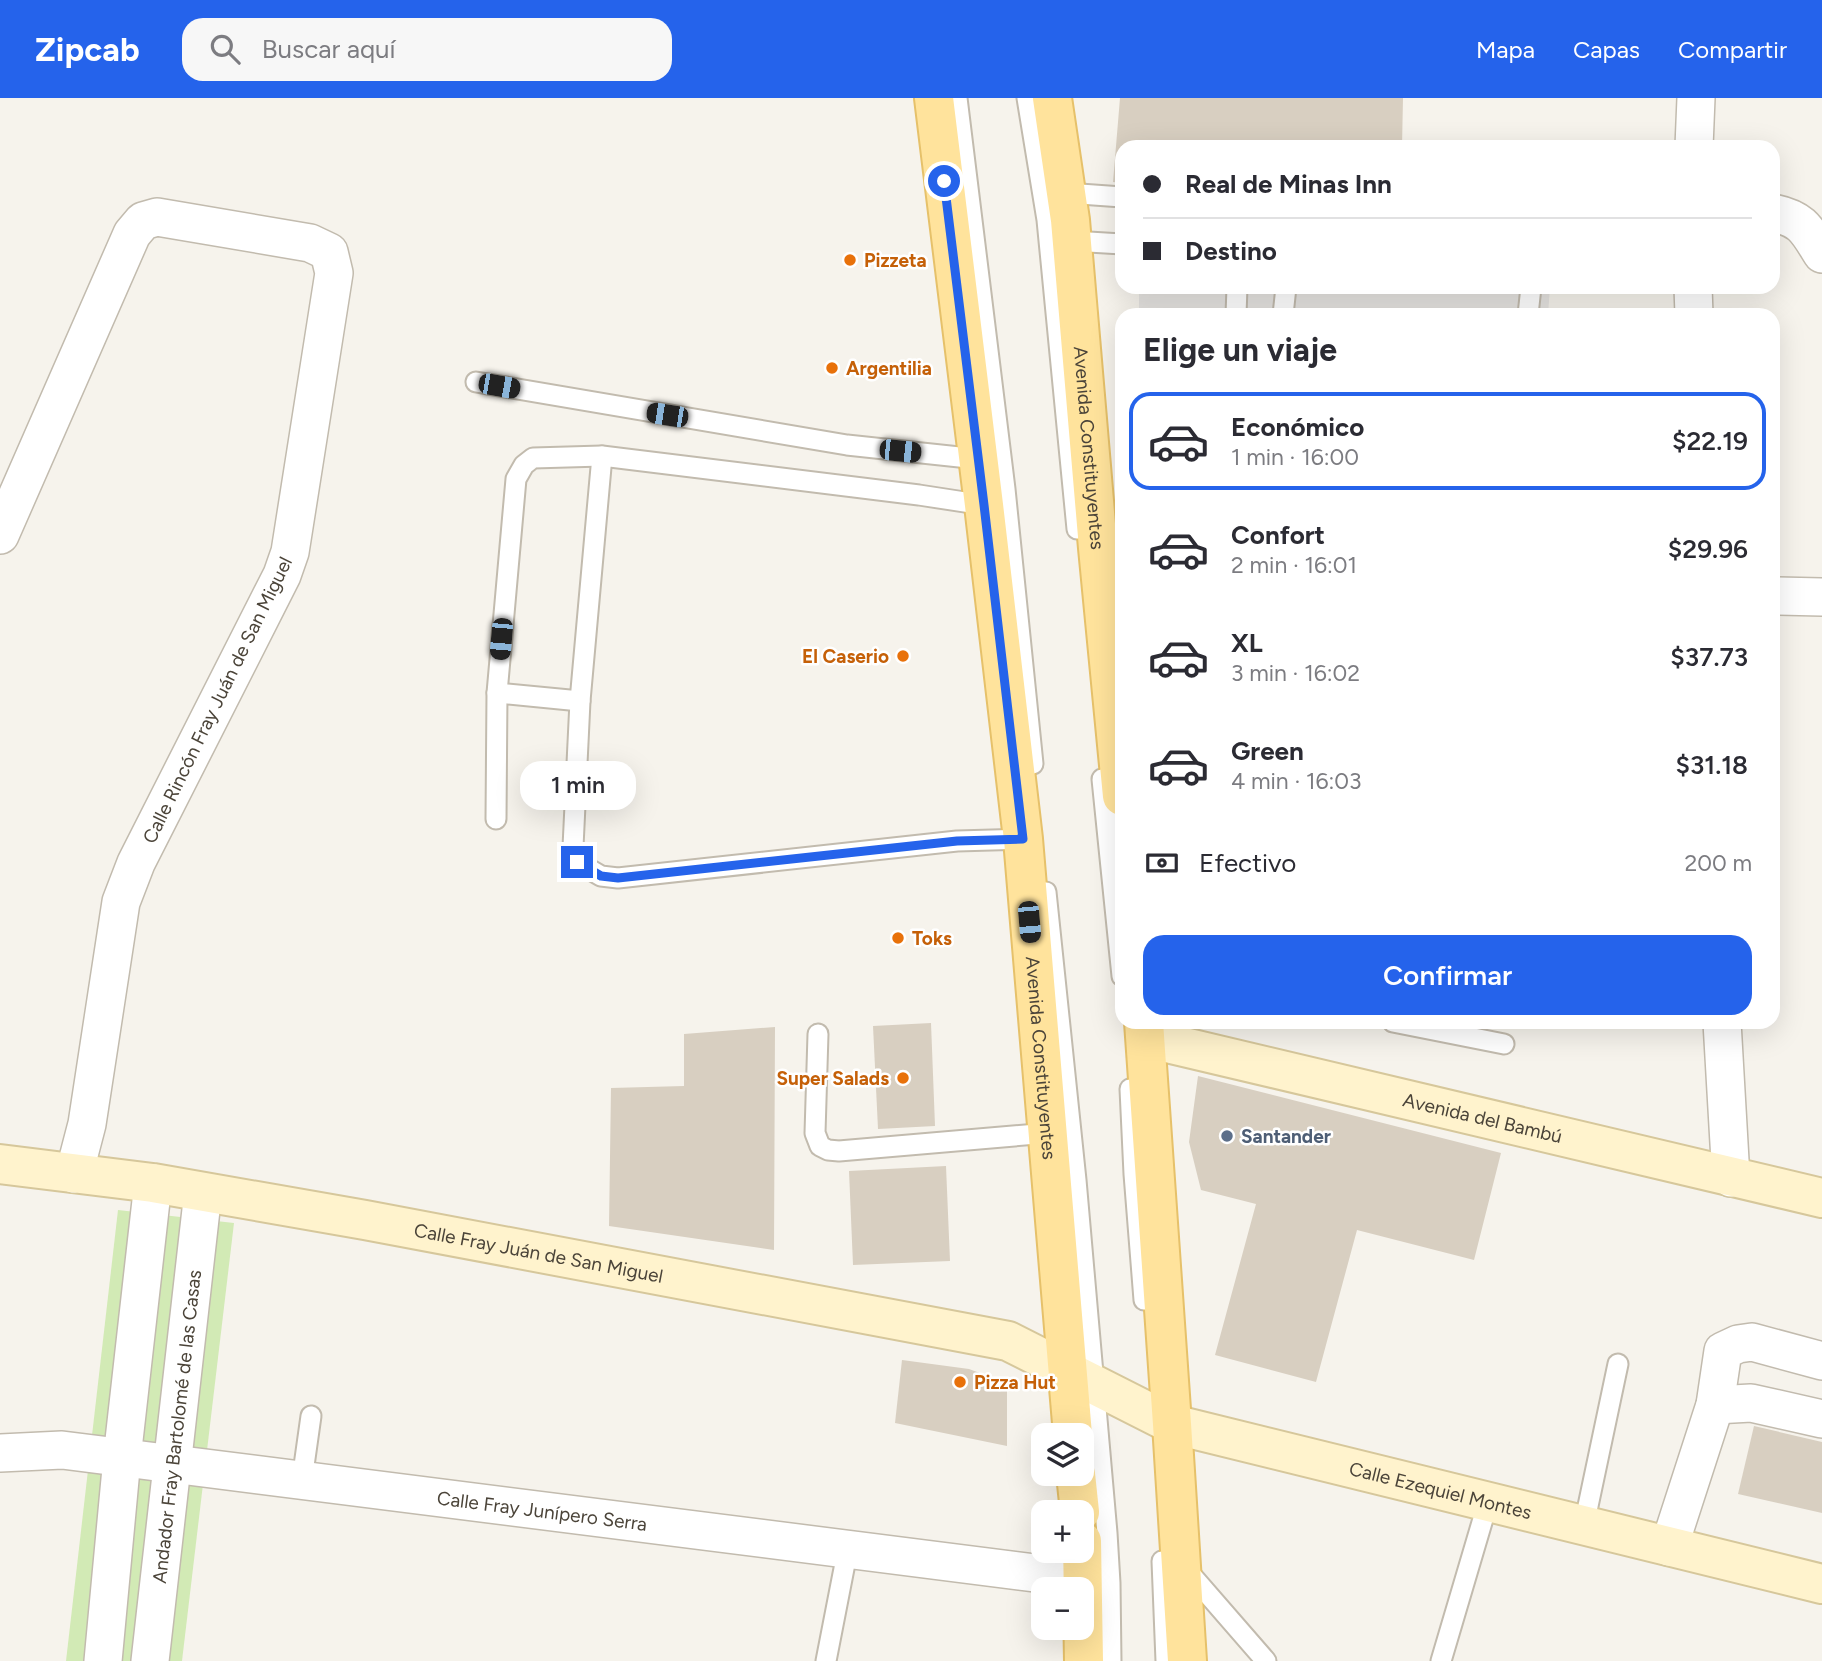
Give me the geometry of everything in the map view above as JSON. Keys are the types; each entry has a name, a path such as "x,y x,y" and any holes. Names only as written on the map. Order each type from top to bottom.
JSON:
{"main road":[{"name":"Avenida Constituyentes","path":"934,98 1023,839 1049,1133 1081,1377 1075,1423"},
{"name":"Avenida Constituyentes","path":"1052,98 1072,241 1115,717"},
{"path":"1139,1029 1164,1420 1180,1562 1187,1661"},
{"name":"Avenida del Bambú","path":"1147,1029 1731,1178 1822,1198"},
{"name":"Calle Fray Juán de San Miguel","path":"0,1164 153,1183 365,1220 1007,1341 1081,1377"},
{"name":"Calle Ezequiel Montes","path":"1081,1377 1164,1420 1822,1584"},
{"path":"1084,1640 1084,1661"}],"street":[{"path":"1694,140 1696,98"},
{"path":"1780,214 1805,226 1822,254"},
{"name":"Calle Rincón Fray Juán de San Miguel","path":"0,535 132,234 143,221 157,217 170,219 310,243 329,252 334,273 290,552 282,575 136,863 121,902 87,1124 74,1174"},
{"path":"1780,596 1822,597"},
{"path":"1722,1029 1731,1178"},
{"path":"103,1661 122,1458 153,1183"},
{"name":"Andador Fray Bartolomé de las Casas","path":"150,1661 203,1192"},
{"path":"147,1234 197,1240"},
{"path":"1669,1547 1715,1405 1724,1351 1738,1344 1752,1342 1822,1360"},
{"path":"1715,1405 1751,1403 1822,1419"},
{"name":"Calle Fray Junípero Serra","path":"0,1453 62,1450 1068,1577"}],"lane":[{"path":"957,98 1005,489 1076,1180 1081,1377 1110,1583 1111,1661"},
{"path":"1027,98 1100,549"},
{"path":"1066,193 1115,196"},
{"path":"1072,241 1115,244"},
{"path":"476,382 847,445 978,459"},
{"path":"602,456 580,701 573,847 577,862 601,876 618,878 957,841 1023,839"},
{"path":"496,818 496,693 516,479 524,465 533,458 602,456 984,505"},
{"path":"1089,646 1115,906"},
{"path":"496,693 580,701"},
{"path":"1448,1029 1504,1044"},
{"path":"818,1034 815,1133 820,1146 828,1150 1049,1133"},
{"path":"1584,1525 1618,1364"},
{"path":"302,1480 312,1416"},
{"path":"1164,1420 1166,1661"},
{"path":"1441,1661 1488,1502"},
{"path":"827,1661 848,1548"},
{"path":"1180,1562 1266,1661"}],"green space":[{"path":"118,1210 234,1223 182,1661 66,1661"}],"shaded area":[{"path":"1139,294 1550,294 1548,308 1139,308"}],"building":[{"path":"1120,98 1403,98 1402,140 1116,140"},
{"path":"931,1023 935,1126 878,1129 873,1026"},
{"path":"775,1027 774,1250 609,1226 611,1088 684,1086 684,1034"},
{"path":"1198,1076 1501,1153 1474,1260 1357,1230 1316,1382 1215,1355 1256,1204 1201,1190 1189,1142"},
{"path":"946,1166 950,1261 853,1265 849,1171"},
{"path":"902,1360 969,1369 1007,1383 1007,1446 895,1423"},
{"path":"1754,1426 1822,1442 1822,1513 1738,1494"}],"place":[{"name":"Pizzeta","path":"850,260"},
{"name":"Argentilia","path":"832,368"},
{"name":"El Caserio","path":"903,656"},
{"name":"Toks","path":"898,938"},
{"name":"Super Salads","path":"903,1078"},
{"name":"Santander","path":"1227,1136"},
{"name":"Pizza Hut","path":"960,1382"}],"route":[{"path":"577,862 601,876 618,878 957,841 1023,839 944,181"}]}
